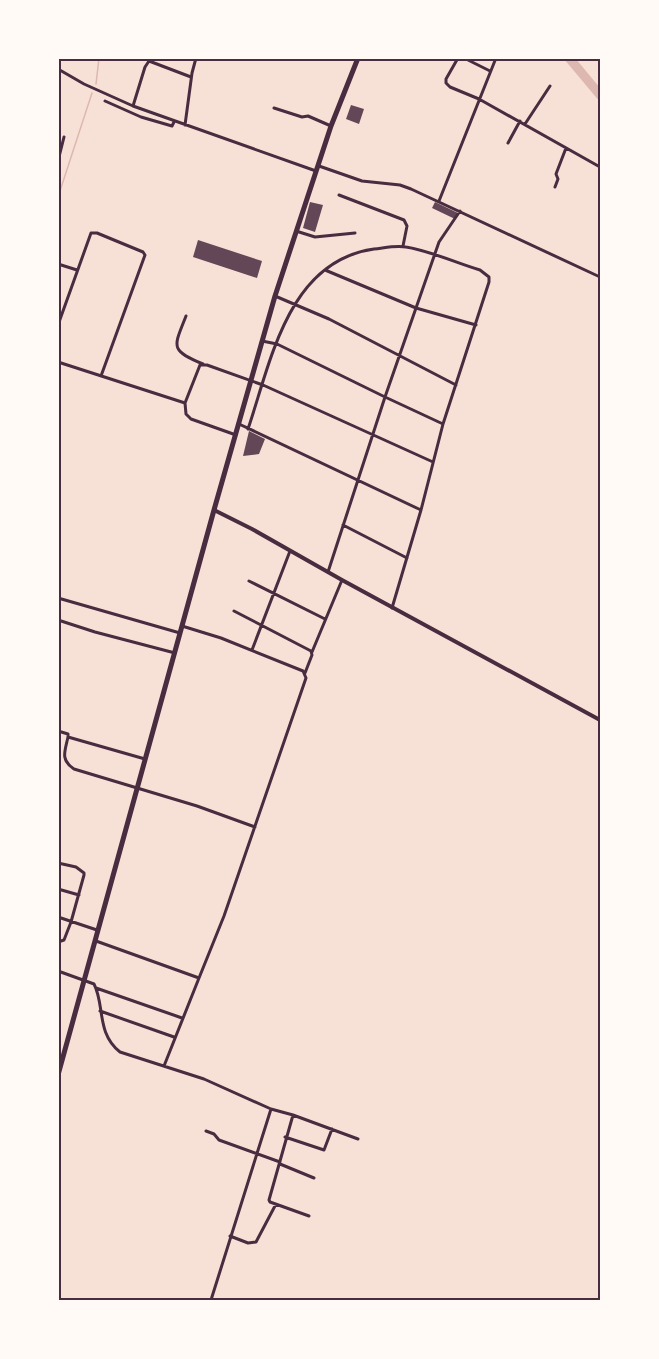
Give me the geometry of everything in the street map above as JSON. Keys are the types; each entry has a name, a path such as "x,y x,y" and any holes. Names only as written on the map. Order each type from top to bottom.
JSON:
{"highway":[{"path":"58,1075 262,340 331,126 358,58"}],"street":[{"path":"185,125 191,77 196,58"},
{"path":"458,58 446,83 450,87 479,99 600,167"},
{"path":"465,58 490,71"},
{"path":"439,201 495,58"},
{"path":"133,106 149,61 191,77"},
{"path":"58,69 84,84 174,122 362,181 400,185 600,277"},
{"path":"525,124 550,86"},
{"path":"105,101 150,120 172,126 174,122"},
{"path":"274,108 302,117 308,116 331,126"},
{"path":"508,143 520,121"},
{"path":"58,161 64,137"},
{"path":"555,188 558,179 556,174 566,148"},
{"path":"339,195 404,220 407,226 403,246"},
{"path":"328,572 384,397 434,255 439,242 460,211"},
{"path":"296,231 315,237 355,233"},
{"path":"58,325 91,233 97,233 140,249 145,255 101,376"},
{"path":"248,429 277,344 295,303 308,285 336,261 355,253 403,246 480,270 489,277 443,423 421,510 392,608"},
{"path":"58,264 77,270"},
{"path":"325,269 416,308 476,324"},
{"path":"275,296 295,303 456,385"},
{"path":"186,316 176,342 177,349 187,357 263,385 371,436 433,462"},
{"path":"262,340 277,344 384,397 443,423"},
{"path":"58,362 185,403"},
{"path":"203,364 200,366 185,403 187,417 236,435"},
{"path":"239,424 421,510"},
{"path":"214,510 600,720"},
{"path":"343,525 407,558"},
{"path":"252,650 290,550"},
{"path":"164,1066 224,916 306,678 305,673 312,652 342,580"},
{"path":"249,581 325,620"},
{"path":"58,598 180,633"},
{"path":"234,611 312,652"},
{"path":"58,620 175,653"},
{"path":"182,626 252,650 305,673"},
{"path":"58,731 68,734 68,737 145,759"},
{"path":"68,737 63,757 74,769 197,806 255,827"},
{"path":"58,862 76,867 84,873 64,940 58,942"},
{"path":"58,889 79,896"},
{"path":"58,917 99,931"},
{"path":"96,942 199,978"},
{"path":"58,971 91,982 96,988 105,1029 117,1050 204,1079 271,1108 358,1139"},
{"path":"96,988 182,1018"},
{"path":"100,1011 174,1037"},
{"path":"211,1300 271,1108"},
{"path":"293,1115 269,1198 270,1202 309,1216"},
{"path":"285,1137 324,1150 332,1129"},
{"path":"206,1131 219,1140 314,1178"},
{"path":"230,1236 248,1243 256,1242 276,1204"}],"shaded area":[{"path":"564,59 576,59 600,88 600,102"}],"building":[{"path":"351,105 364,109 359,124 346,119"},
{"path":"310,202 323,205 315,232 303,228"},
{"path":"435,202 458,213 455,219 432,208"},
{"path":"198,240 262,261 257,278 193,257"},
{"path":"249,431 265,439 259,454 243,456"}],"waterway":[{"path":"96,84 99,58"},
{"path":"58,197 92,93"}]}
